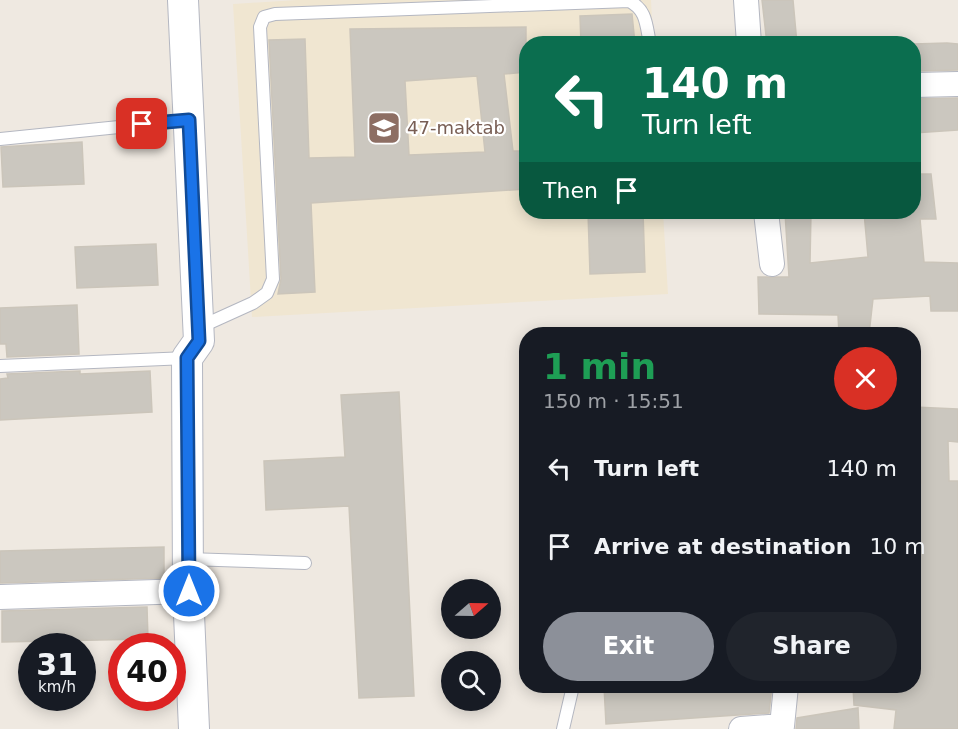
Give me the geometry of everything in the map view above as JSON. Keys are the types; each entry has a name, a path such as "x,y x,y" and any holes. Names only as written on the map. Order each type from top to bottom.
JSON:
{"street":[{"path":"183,0 199,328 199,341 187,358 189,591 194,729"},
{"path":"746,0 748,36"},
{"path":"921,85 958,84"},
{"path":"767,219 772,264"},
{"path":"0,597 189,591"},
{"path":"741,729 782,726 785,693"}],"lane":[{"path":"199,328 267,294 273,279 260,27 264,17 275,14 629,1 638,5 644,15 648,36"},
{"path":"0,139 189,120"},
{"path":"0,366 187,358"},
{"path":"189,559 305,563"},
{"path":"563,729 571,693"}],"shaded area":[{"name":"47-maktab","path":"297,0 651,0 653,36 519,36 519,219 663,219 668,294 252,317 233,4"}],"building":[{"path":"762,0 793,0 796,36 766,36"},
{"path":"632,14 634,36 581,36 580,16"},
{"path":"526,27 526,36 519,36 519,73 504,74 513,151 519,151 519,189 311,203 315,292 278,294 281,279 269,40 305,39 309,158 355,157 350,29","holes":["477,76 485,152 409,155 405,81"]},
{"path":"921,44 958,44 958,70 921,71"},
{"path":"958,98 958,130 921,133 921,99"},
{"path":"82,142 84,184 3,187 1,147"},
{"path":"921,174 931,174 936,219 921,219"},
{"path":"588,219 643,219 645,272 590,274"},
{"path":"785,219 811,219 810,263 868,257 865,219 920,219 924,262 958,263 958,311 931,311 930,296 873,299 870,327 839,327 838,315 759,314 758,277 789,277"},
{"path":"156,244 158,285 77,288 75,247"},
{"path":"77,305 79,354 7,357 6,344 0,344 0,308"},
{"path":"80,371 80,374 150,371 152,412 0,420 0,379 8,378 7,374"},
{"path":"399,392 414,696 359,698 349,506 266,510 264,461 345,457 341,395"},
{"path":"921,407 958,409 958,442 948,441 949,481 958,481 958,729 894,729 896,710 854,705 853,693 921,693"},
{"path":"164,547 164,578 0,583 0,551"},
{"path":"147,607 148,633 108,633 108,640 96,640 96,633 18,633 18,642 2,642 2,611"},
{"path":"604,693 771,693 769,713 606,724"},
{"path":"858,708 859,729 796,729 797,718"}],"place":[{"name":"47-maktab","path":"384,128"}],"route":[{"path":"142,124 189,120 199,341 187,358 189,591"}]}
